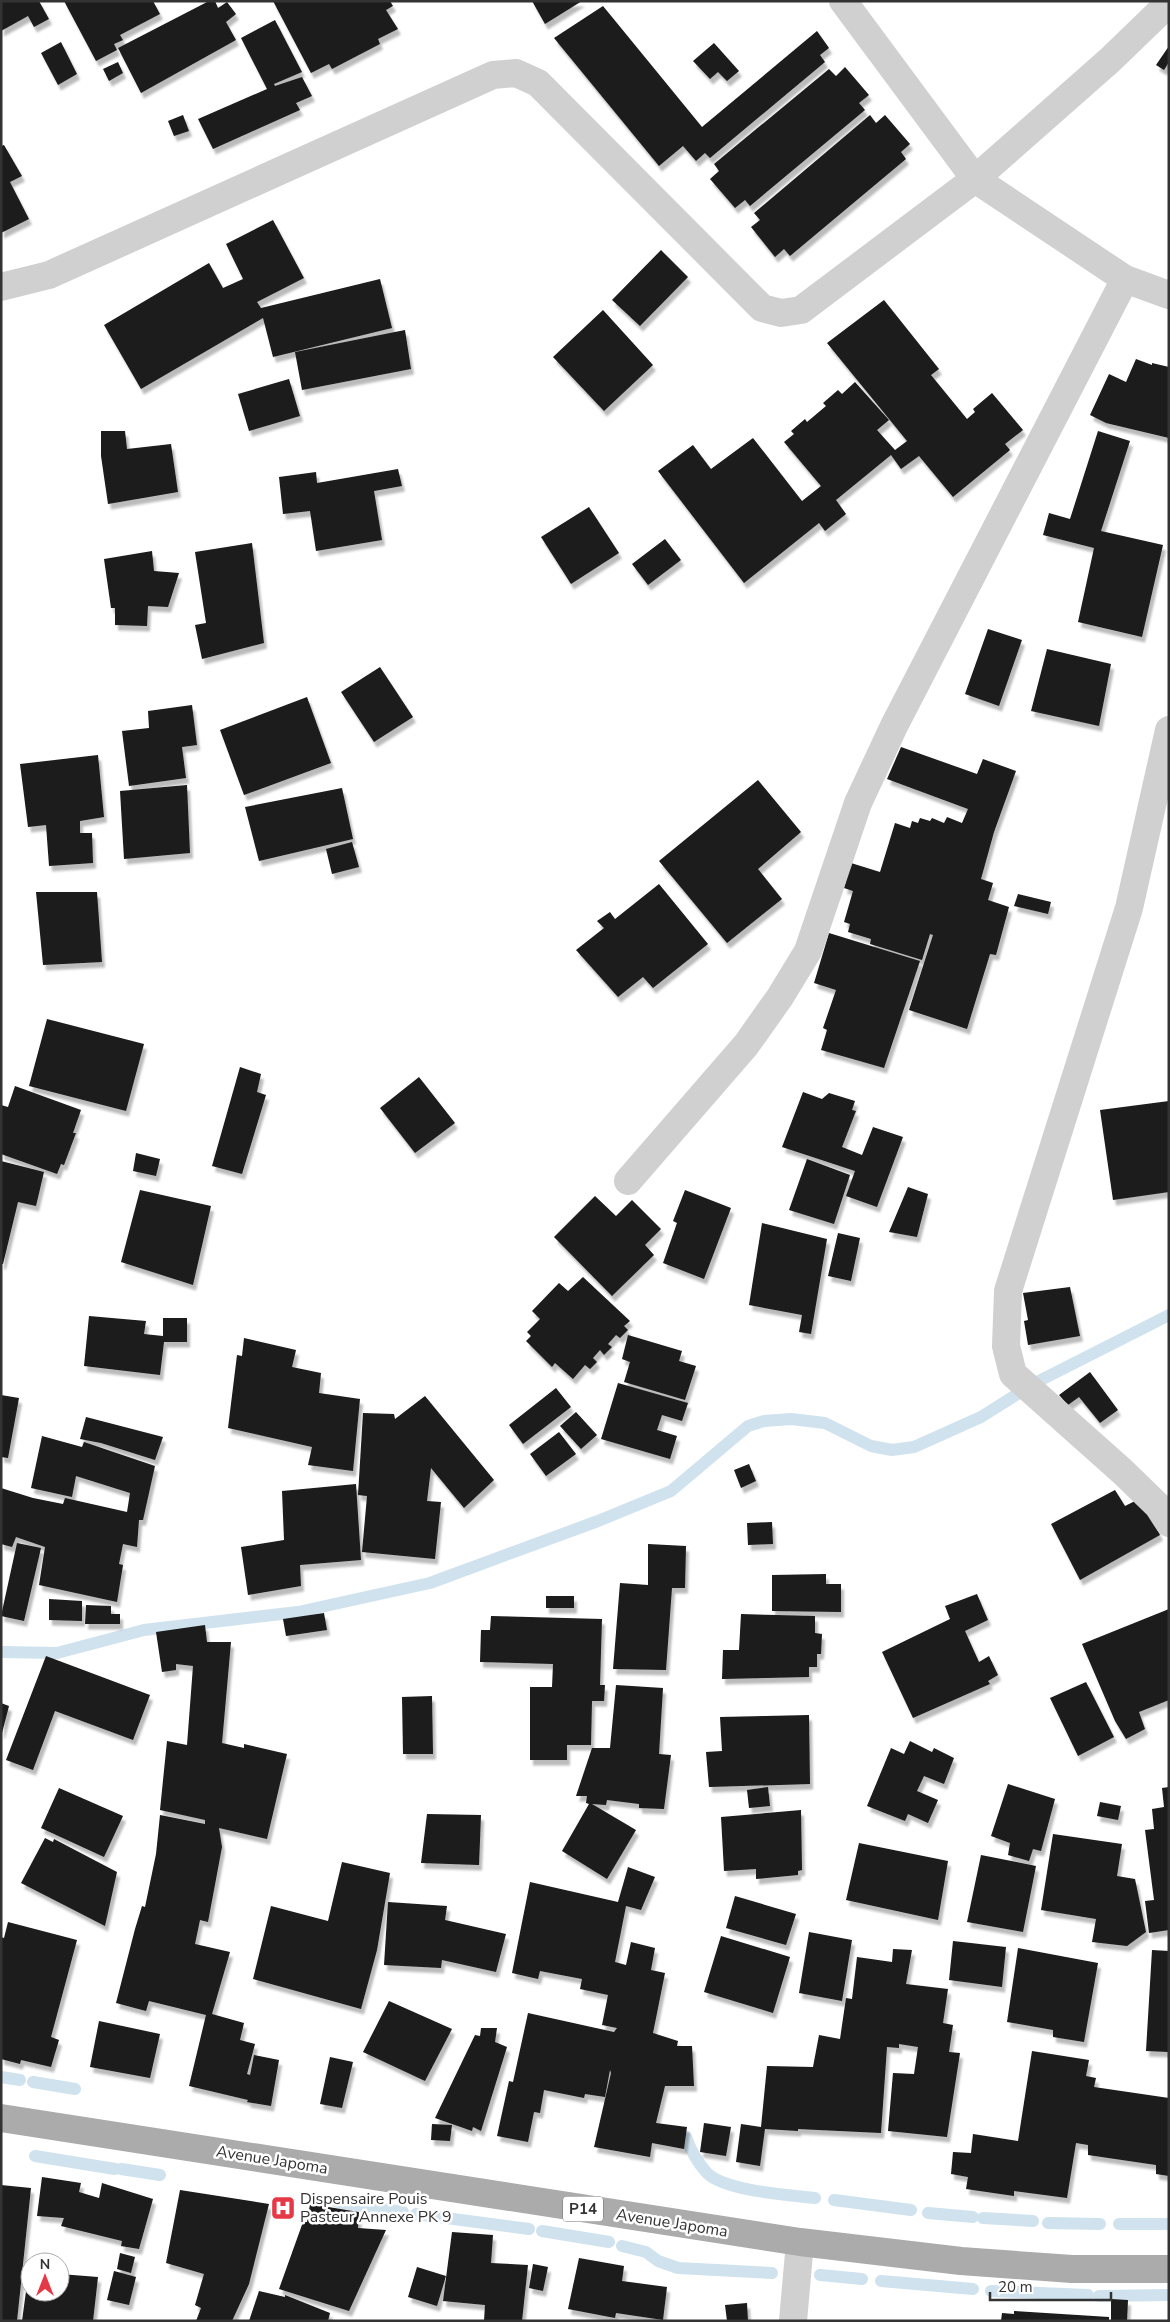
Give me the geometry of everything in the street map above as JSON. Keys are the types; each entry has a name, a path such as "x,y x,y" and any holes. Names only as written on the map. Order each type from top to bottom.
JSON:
{"main road":[{"name":"Avenue Japoma","path":"1,2118 800,2242 961,2261 1072,2269 1169,2269"}],"street":[{"path":"844,1 975,179 1125,280 1169,295"},
{"path":"1,288 49,275 493,74 516,72 538,83 762,308 781,313 801,310 975,179 1110,60 1169,3"},
{"path":"628,1181 746,1045 780,997 808,950 858,802 894,726 1125,280"},
{"path":"1169,730 1129,908 1008,1291 1006,1346 1013,1374 1123,1472 1158,1506 1169,1523"},
{"path":"793,2321 800,2242"}],"building":[{"path":"1,1 39,1 49,19 34,27 28,16 1,31"},
{"path":"64,1 153,1 160,14 120,35 123,40 114,44 117,50 96,61"},
{"path":"209,1 215,1 218,8 227,2 236,14 226,22 236,40 141,93 118,48"},
{"path":"273,1 390,1 393,6 386,10 398,29 378,39 380,44 332,69 329,64 311,73"},
{"path":"532,1 582,1 545,24"},
{"path":"603,6 702,127 817,31 829,48 820,55 825,62 710,158 705,153 696,161 683,146 659,166 554,38"},
{"path":"275,20 302,72 274,84 275,86 302,77 312,96 296,103 300,110 213,149 198,119 267,89 241,38"},
{"path":"61,42 77,74 58,85 41,53"},
{"path":"714,43 739,71 727,81 718,72 710,79 693,61"},
{"path":"1169,46 1169,62 1164,70 1156,65"},
{"path":"118,62 123,73 109,81 103,69"},
{"path":"845,67 869,95 859,103 865,110 750,206 745,200 735,208 710,179 719,171 714,164 829,69 836,76"},
{"path":"183,115 189,131 174,136 168,121"},
{"path":"870,115 876,123 885,115 910,144 901,152 906,159 790,256 784,249 775,257 751,227 760,220 754,213"},
{"path":"4,145 22,176 10,182 29,219 1,233 1,146"},
{"path":"273,220 304,278 257,302 261,308 380,279 392,328 273,357 263,318 141,389 104,325 209,263 223,288 243,279 226,244"},
{"path":"661,250 688,277 640,326 612,300"},
{"path":"884,300 939,369 931,375 967,419 975,412 973,409 992,393 1023,430 1005,444 1010,450 953,497 919,456 901,469 891,455 836,500 846,514 825,531 819,523 744,583 658,471 693,445 711,469 753,438 802,501 821,486 784,442 794,434 791,431 805,419 807,422 826,406 823,403 838,390 842,394 855,382 889,420 877,430 895,450 907,441 827,343"},
{"path":"603,310 653,365 604,411 553,357"},
{"path":"405,330 411,369 302,390 295,352"},
{"path":"1136,359 1152,365 1152,363 1169,367 1169,438 1106,423 1090,415 1109,374 1126,382"},
{"path":"289,379 300,416 249,431 238,394"},
{"path":"101,431 125,431 127,449 171,444 178,492 108,504 101,456"},
{"path":"1098,431 1130,441 1101,531 1163,545 1142,637 1078,622 1094,548 1043,535 1049,513 1070,519"},
{"path":"398,469 402,486 374,491 382,540 316,551 310,511 283,514 279,477 316,472 317,483"},
{"path":"589,507 619,553 571,584 541,537"},
{"path":"665,539 681,560 648,585 632,564"},
{"path":"252,543 264,643 202,659 195,625 206,623 195,552"},
{"path":"152,551 154,571 179,573 168,607 148,606 147,626 115,625 115,608 111,608 104,559"},
{"path":"988,629 1022,640 999,706 965,694"},
{"path":"1047,649 1111,664 1099,726 1031,711"},
{"path":"380,667 413,717 374,742 341,692"},
{"path":"307,697 331,763 244,795 220,730"},
{"path":"192,705 197,745 182,747 186,778 129,786 122,731 149,728 148,711"},
{"path":"901,747 977,774 983,759 1016,771 994,832 981,879 993,883 988,900 1009,907 996,955 990,954 967,1029 909,1010 933,935 930,934 922,960 870,944 871,939 848,932 850,924 844,922 853,891 844,888 851,863 880,872 895,823 910,828 912,821 918,823 920,818 930,821 932,818 944,823 947,817 962,823 968,809 887,779"},
{"path":"98,755 104,817 80,821 80,833 92,833 93,863 49,866 46,825 28,827 20,764"},
{"path":"758,780 801,832 758,869 782,899 727,943 659,861"},
{"path":"187,785 190,853 124,859 120,791"},
{"path":"342,788 353,839 259,861 245,807"},
{"path":"352,842 359,867 332,874 326,849"},
{"path":"659,884 708,944 653,988 643,977 618,997 576,950 604,928 597,921 610,912 615,919"},
{"path":"36,892 97,892 102,962 43,965"},
{"path":"1018,894 1051,902 1048,914 1014,906"},
{"path":"829,933 920,961 884,1068 821,1050 827,1030 823,1028 836,990 814,983"},
{"path":"47,1019 144,1044 126,1111 29,1086"},
{"path":"240,1067 261,1074 257,1092 266,1095 242,1174 212,1166"},
{"path":"419,1077 455,1123 415,1153 380,1108"},
{"path":"15,1086 81,1110 73,1133 76,1133 64,1165 61,1164 57,1174 1,1154 1,1105 8,1107"},
{"path":"803,1092 822,1099 829,1093 855,1101 852,1110 856,1111 842,1147 862,1155 873,1127 903,1137 877,1207 846,1196 855,1171 782,1147"},
{"path":"1169,1101 1169,1192 1113,1200 1100,1110"},
{"path":"136,1153 160,1159 156,1176 133,1171"},
{"path":"807,1159 850,1175 834,1224 789,1210"},
{"path":"1,1161 44,1172 36,1206 18,1202 3,1264 1,1264"},
{"path":"908,1187 928,1194 917,1237 889,1232"},
{"path":"140,1190 211,1206 193,1285 121,1262"},
{"path":"685,1190 731,1208 704,1279 663,1263 677,1223 673,1221"},
{"path":"595,1196 616,1216 632,1200 661,1229 645,1245 654,1255 612,1296 554,1237"},
{"path":"762,1223 827,1239 811,1334 799,1332 802,1315 749,1305"},
{"path":"838,1233 860,1238 851,1281 828,1276"},
{"path":"583,1277 630,1321 624,1326 628,1330 620,1338 616,1335 608,1344 612,1347 604,1355 600,1350 593,1358 597,1362 590,1369 585,1365 573,1379 555,1363 552,1367 526,1341 531,1336 527,1332 540,1319 532,1311 559,1283 568,1291"},
{"path":"1070,1287 1080,1336 1028,1345 1024,1321 1028,1320 1023,1293"},
{"path":"89,1316 146,1321 144,1334 163,1336 163,1318 187,1318 187,1342 164,1342 160,1375 84,1366"},
{"path":"628,1335 682,1351 679,1361 696,1366 685,1400 624,1382 630,1362 622,1359"},
{"path":"244,1338 296,1350 292,1367 321,1373 319,1393 360,1399 353,1471 308,1465 312,1447 228,1428 237,1355 242,1356"},
{"path":"1090,1372 1118,1410 1100,1423 1079,1397 1068,1405 1059,1395"},
{"path":"618,1383 688,1403 682,1421 662,1415 657,1430 677,1436 670,1459 601,1439"},
{"path":"556,1388 571,1407 523,1444 509,1425"},
{"path":"1,1395 19,1398 8,1458 1,1457"},
{"path":"425,1396 494,1480 464,1508 431,1468 427,1501 441,1502 435,1559 362,1552 367,1496 358,1495 363,1413 394,1414 395,1419"},
{"path":"576,1412 597,1435 581,1449 560,1426"},
{"path":"86,1417 163,1437 155,1460 101,1443 80,1439"},
{"path":"559,1432 576,1454 546,1476 530,1454"},
{"path":"42,1436 82,1447 84,1442 155,1466 143,1520 139,1520 137,1547 123,1544 119,1564 123,1565 117,1602 39,1585 45,1547 16,1537 12,1547 1,1544 1,1488 33,1498 63,1504 65,1498 127,1512 130,1493 76,1476 72,1497 31,1488"},
{"path":"749,1464 756,1481 741,1488 734,1470"},
{"path":"356,1484 361,1560 300,1565 301,1586 248,1595 241,1547 284,1540 282,1491"},
{"path":"1115,1490 1125,1506 1141,1498 1160,1535 1080,1580 1051,1524"},
{"path":"772,1522 773,1544 748,1545 747,1523"},
{"path":"17,1543 41,1548 24,1621 1,1616"},
{"path":"648,1544 686,1546 685,1588 672,1588 666,1670 613,1669 620,1583 648,1585"},
{"path":"826,1574 826,1584 841,1584 841,1612 772,1611 772,1575"},
{"path":"977,1594 988,1620 965,1631 979,1662 989,1656 998,1675 988,1681 990,1684 913,1718 882,1652 950,1619 945,1606"},
{"path":"546,1596 574,1596 574,1608 546,1608"},
{"path":"49,1599 82,1601 82,1621 49,1620"},
{"path":"86,1605 111,1606 111,1614 120,1614 120,1624 85,1624"},
{"path":"1169,1609 1169,1700 1139,1712 1145,1729 1126,1739 1115,1721 1082,1644"},
{"path":"324,1613 327,1630 286,1636 283,1619"},
{"path":"741,1614 815,1616 815,1633 822,1634 821,1654 817,1654 817,1667 809,1667 809,1677 722,1679 723,1650 739,1650"},
{"path":"491,1616 602,1619 600,1685 605,1685 604,1701 592,1701 591,1745 567,1745 567,1760 530,1760 530,1687 552,1687 553,1664 480,1662 481,1630 490,1630"},
{"path":"205,1625 207,1642 231,1642 222,1743 244,1748 244,1744 287,1754 267,1839 219,1828 222,1847 208,1922 200,1920 195,1944 230,1952 212,2014 244,2023 240,2040 255,2044 247,2074 250,2075 254,2055 279,2060 271,2106 247,2102 248,2100 189,2086 206,2015 149,2001 146,2011 116,2003 135,1929 142,1906 145,1907 156,1854 160,1815 205,1824 205,1820 160,1810 167,1741 187,1745 193,1666 176,1664 176,1670 162,1672 156,1632"},
{"path":"46,1656 150,1695 133,1740 55,1711 33,1770 6,1760"},
{"path":"1086,1682 1114,1737 1078,1756 1050,1698"},
{"path":"616,1685 663,1688 659,1754 671,1755 664,1809 639,1808 639,1804 607,1800 606,1805 592,1804 636,1830 607,1879 562,1851 589,1804 586,1803 587,1796 576,1796 592,1748 610,1748"},
{"path":"432,1696 433,1754 403,1754 402,1697"},
{"path":"1,1703 9,1706 2,1733 1,1733"},
{"path":"809,1715 810,1784 709,1787 706,1752 722,1751 720,1717"},
{"path":"910,1741 932,1752 934,1748 954,1758 944,1784 924,1776 917,1791 938,1800 928,1823 908,1814 905,1821 867,1806 891,1748 904,1754"},
{"path":"1008,1784 1055,1799 1041,1851 1033,1849 1029,1861 1008,1855 1010,1843 991,1836"},
{"path":"768,1787 770,1806 749,1808 747,1790"},
{"path":"1169,1787 1169,1930 1149,1933 1145,1901 1154,1900 1145,1830 1154,1829 1152,1809 1164,1807 1162,1788"},
{"path":"59,1788 123,1816 104,1857 41,1828"},
{"path":"1100,1802 1121,1806 1118,1820 1097,1816"},
{"path":"801,1810 802,1870 798,1871 798,1875 756,1879 756,1869 724,1871 721,1817"},
{"path":"427,1814 481,1815 479,1865 421,1863"},
{"path":"1053,1834 1122,1844 1117,1876 1135,1879 1146,1932 1127,1946 1092,1942 1096,1919 1041,1910"},
{"path":"45,1838 53,1842 54,1839 117,1872 105,1926 21,1883"},
{"path":"859,1843 948,1861 938,1920 846,1900"},
{"path":"981,1855 1036,1866 1023,1932 967,1922"},
{"path":"342,1862 390,1873 377,1950 361,2009 253,1979 271,1906 328,1921"},
{"path":"628,1867 655,1877 641,1910 626,1906 615,1962 626,1965 631,1942 655,1948 651,1970 665,1973 653,2033 678,2041 677,2046 692,2046 694,2086 665,2086 656,2123 687,2127 684,2149 652,2143 650,2157 594,2147 611,2073 610,2070 605,2097 585,2094 584,2098 544,2090 540,2113 534,2112 528,2142 497,2136 509,2081 513,2082 528,2013 614,2032 617,2028 602,2025 608,1995 580,1989 582,1979 540,1971 538,1979 512,1973 530,1882 618,1902"},
{"path":"735,1896 796,1914 786,1945 726,1928"},
{"path":"388,1902 447,1906 445,1920 506,1934 496,1972 442,1960 441,1968 384,1965"},
{"path":"8,1922 77,1940 51,2037 59,2040 51,2067 21,2060 20,2064 1,2059 1,1937 4,1938"},
{"path":"809,1932 852,1940 842,2001 799,1993"},
{"path":"721,1936 790,1957 773,2013 704,1992"},
{"path":"953,1941 1006,1947 1002,1987 949,1980"},
{"path":"1018,1948 1098,1963 1084,2042 1053,2037 1053,2030 1007,2022"},
{"path":"893,1949 912,1950 906,1984 948,1989 943,2023 953,2025 949,2052 960,2053 947,2137 888,2131 893,2073 914,2074 918,2047 899,2044 899,2048 887,2047 881,2133 765,2129 760,2166 736,2162 741,2124 761,2127 767,2066 813,2067 819,2035 840,2039 846,1998 852,1999 857,1957 892,1962"},
{"path":"1152,1950 1169,1951 1169,2052 1146,2051"},
{"path":"389,2001 452,2029 425,2081 363,2052"},
{"path":"99,2021 160,2034 150,2078 90,2067"},
{"path":"481,2028 497,2028 495,2042 507,2047 481,2131 473,2127 472,2131 435,2118 475,2035 480,2036"},
{"path":"1032,2051 1089,2060 1086,2076 1096,2078 1094,2087 1169,2098 1169,2176 1156,2174 1156,2165 1088,2155 1088,2145 1076,2143 1067,2198 1014,2191 1014,2196 966,2189 968,2177 951,2174 953,2152 971,2153 973,2134 1018,2141"},
{"path":"330,2057 353,2062 342,2108 320,2104"},
{"path":"704,2123 731,2127 726,2156 700,2152"},
{"path":"432,2124 452,2125 450,2141 431,2140"},
{"path":"42,2177 81,2183 79,2192 99,2198 102,2183 153,2199 139,2249 121,2246 122,2241 61,2226 64,2218 37,2216"},
{"path":"1,2185 31,2188 24,2252 20,2252 20,2292 17,2321 1,2321"},
{"path":"180,2190 269,2204 249,2284 232,2321 196,2321 201,2308 195,2305 204,2274 166,2263"},
{"path":"310,2204 359,2212 358,2228 386,2230 349,2311 279,2289 303,2222 307,2222"},
{"path":"452,2232 493,2235 491,2263 528,2265 522,2321 484,2321 485,2305 443,2301"},
{"path":"120,2253 135,2257 131,2273 117,2269"},
{"path":"579,2258 624,2266 622,2281 667,2287 663,2320 616,2313 615,2318 568,2309"},
{"path":"533,2264 548,2267 543,2291 529,2288"},
{"path":"417,2267 446,2276 437,2306 408,2297"},
{"path":"114,2271 136,2277 129,2305 107,2300"},
{"path":"70,2275 98,2277 93,2321 22,2321 25,2302 70,2302"},
{"path":"259,2291 285,2297 285,2295 330,2313 328,2321 249,2321"},
{"path":"1111,2299 1128,2300 1127,2321 1111,2320"},
{"path":"747,2303 748,2321 727,2321 725,2305"},
{"path":"1014,2311 1109,2317 1109,2321 1001,2321 1002,2313 1014,2314"}],"waterway":[{"path":"1,1652 57,1653 144,1630 298,1612 430,1583 598,1521 671,1491 748,1426 764,1421 791,1419 825,1423 871,1446 892,1450 914,1447 981,1417 1033,1384 1169,1315"},
{"path":"1,2077 20,2080"},
{"path":"33,2082 75,2089"},
{"path":"686,2137 700,2165 716,2179 742,2188 774,2194 815,2198"},
{"path":"35,2156 115,2169"},
{"path":"121,2169 160,2175"},
{"path":"834,2200 911,2210"},
{"path":"337,2202 403,2212"},
{"path":"928,2213 973,2217"},
{"path":"416,2214 529,2229"},
{"path":"983,2218 1033,2221"},
{"path":"1048,2223 1100,2224"},
{"path":"1119,2224 1169,2224"},
{"path":"542,2231 609,2242"},
{"path":"622,2246 646,2252 658,2261 678,2268 772,2273"},
{"path":"820,2275 862,2279"},
{"path":"881,2281 973,2289"},
{"path":"991,2291 1088,2295"},
{"path":"1099,2296 1169,2295"}],"place":[{"name":"Dispensaire Pouis Pasteur Annexe PK 9","path":"283,2208"}]}
